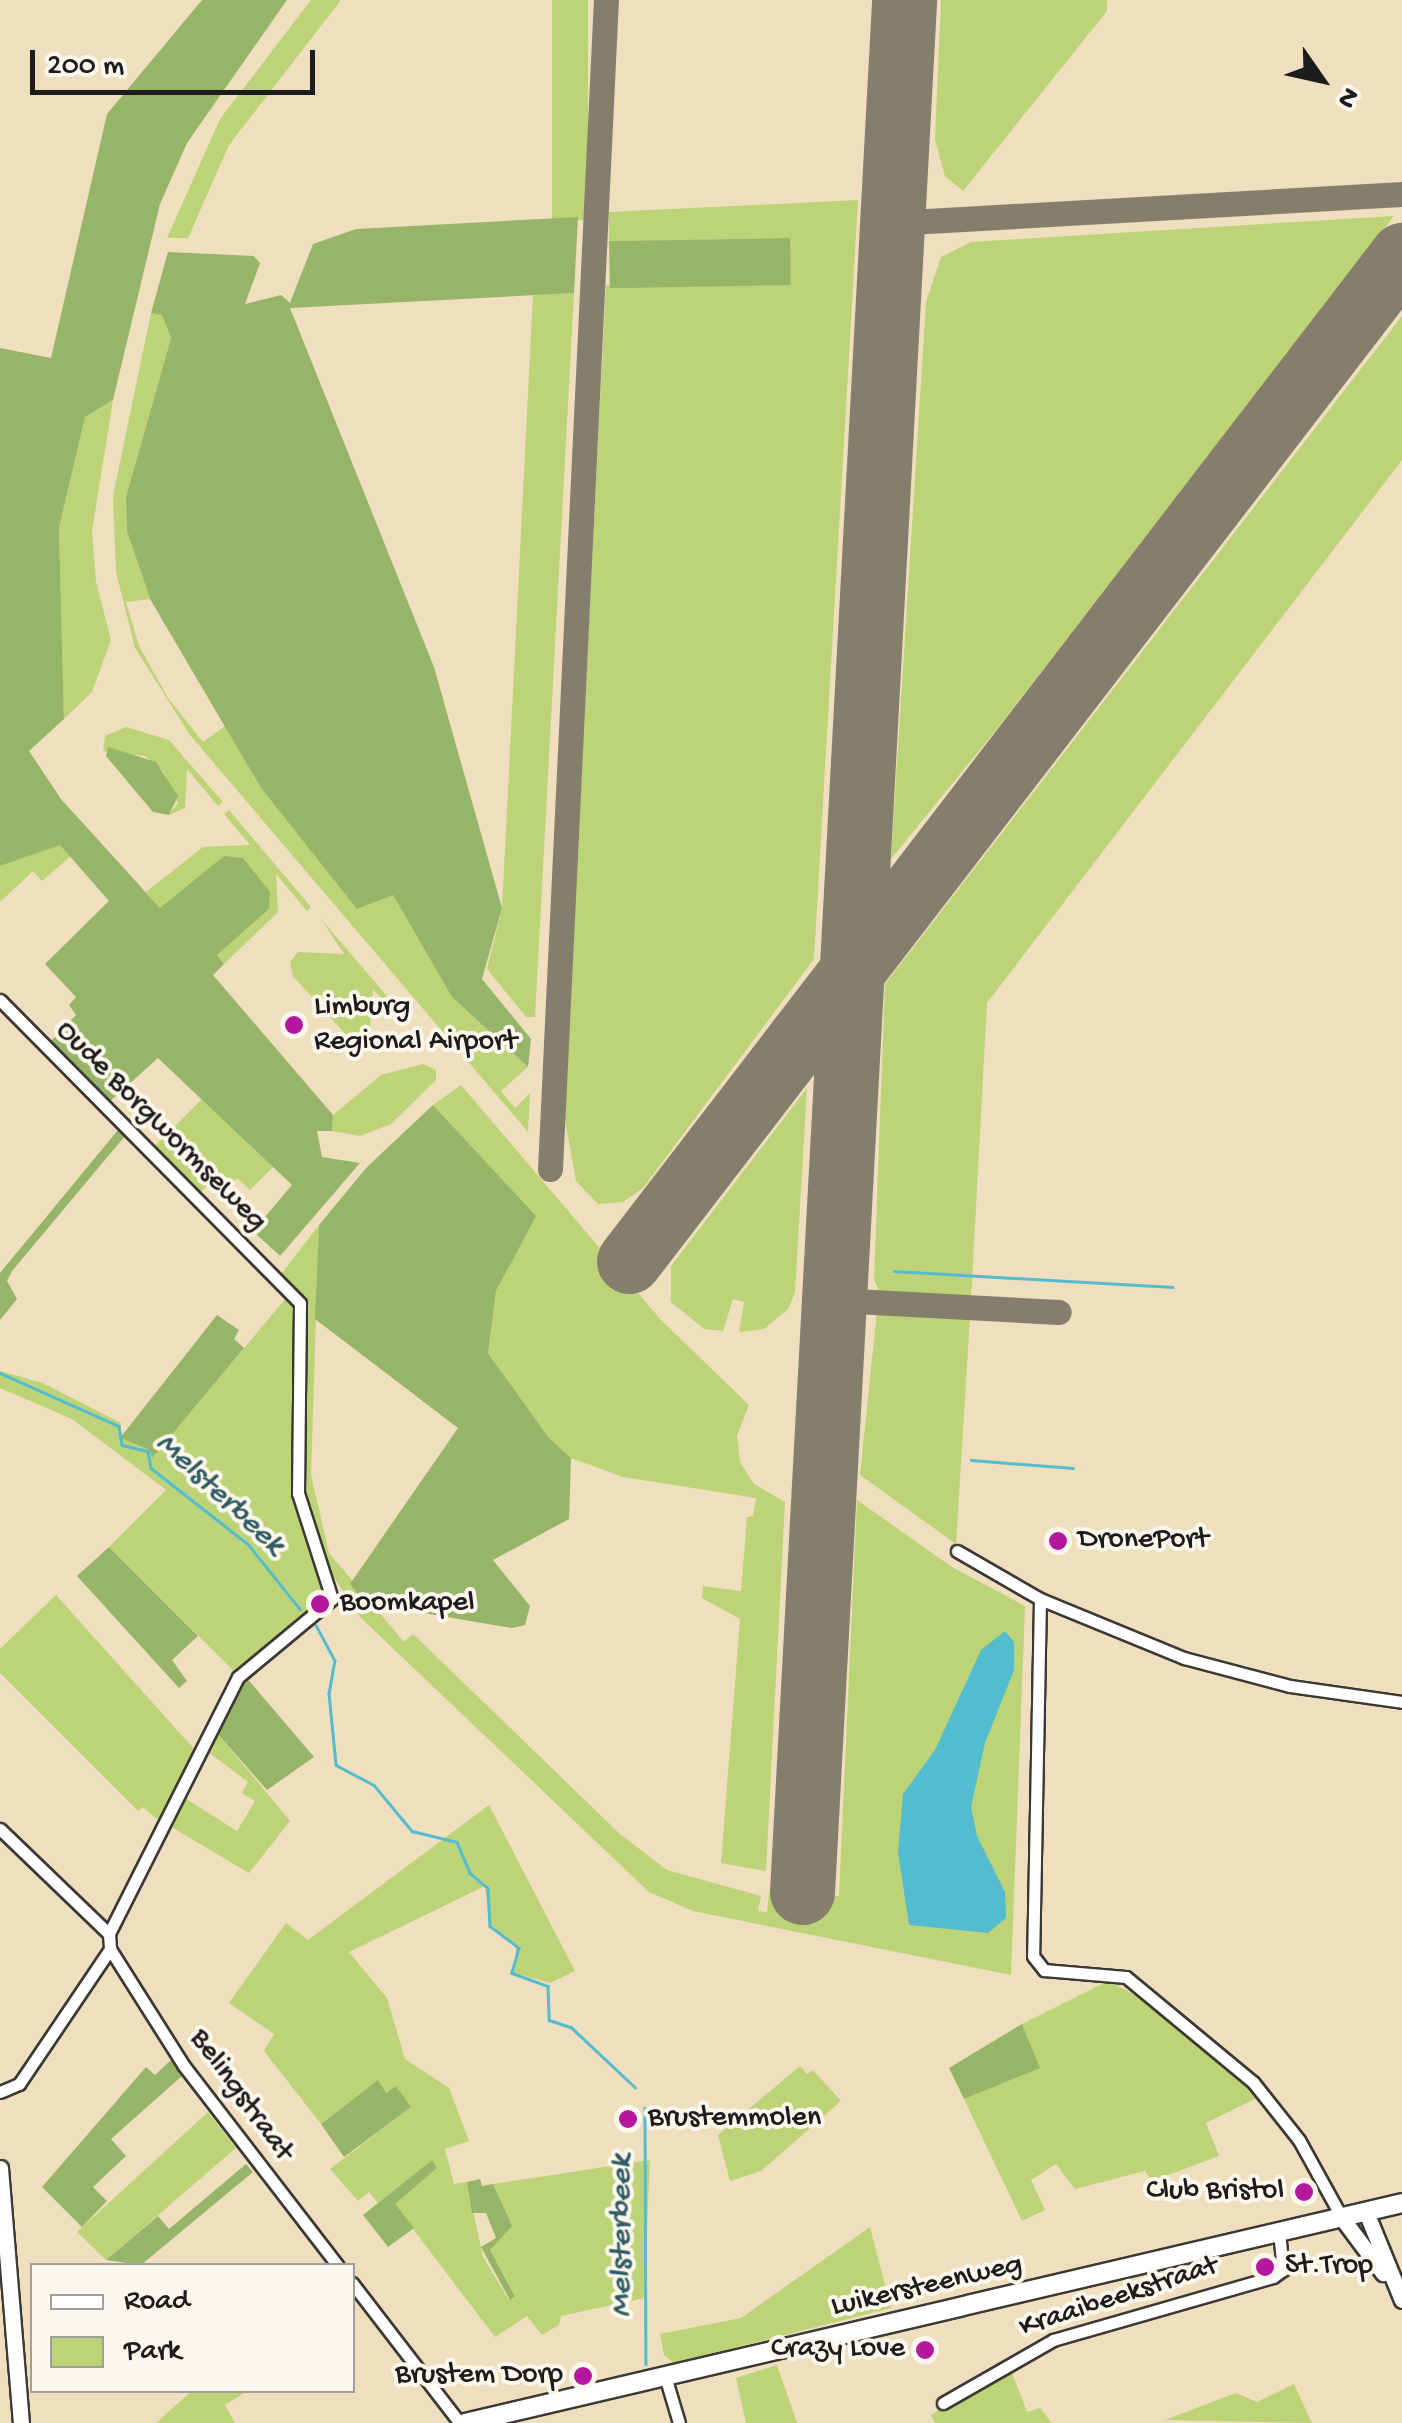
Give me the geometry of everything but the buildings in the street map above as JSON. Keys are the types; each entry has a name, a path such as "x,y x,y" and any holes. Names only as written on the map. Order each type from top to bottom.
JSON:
{"main road":[{"path":"0,2168 21,2423"},
{"name":"Luikersteenweg","path":"463,2423 1402,2204"},
{"path":"1366,2212 1389,2279"},
{"path":"1342,2218 1402,2300"}],"street":[{"name":"Oude Borgwormseweg","path":"0,1000 286,1288 300,1303 302,1317 300,1509 333,1594 238,1677 109,1934"},
{"path":"957,1552 1040,1599 1127,1638 1225,1671 1402,1702"},
{"path":"1040,1599 1033,1956 1044,1970 1126,1977 1253,2082 1299,2140 1342,2218"},
{"path":"0,1829 109,1934 110,1949 19,2084 0,2092"},
{"name":"Belingstraat","path":"110,1949 219,2115 336,2263"},
{"name":"Kraaibeekstraat","path":"942,2403 1053,2340 1273,2277 1283,2270 1279,2233"},
{"path":"355,2287 463,2423"},
{"path":"665,2376 678,2423"}],"green space":[{"path":"202,0 287,0 187,143 160,204 113,400 85,417 59,528 64,719 29,751 61,799 160,908 224,856 243,858 270,892 269,909 217,955 224,964 213,975 333,1115 332,1131 317,1131 322,1157 360,1163 280,1256 253,1231 292,1185 158,1058 109,1102 50,1042 76,1015 69,1005 76,997 45,964 109,901 60,845 0,866 0,348 51,358 107,114"},
{"path":"311,0 341,0 229,145 188,238 167,238 220,119"},
{"path":"552,0 588,0 588,220 552,220"},
{"path":"941,0 1107,0 1107,11 963,191 945,176 935,140"},
{"path":"858,200 814,959 643,1188 623,1202 598,1204 576,1181 564,1114 606,285 791,284 789,238 609,242 609,212"},
{"path":"1394,216 996,730 891,859 926,302 941,257 971,242"},
{"path":"578,217 574,293 290,308 434,667 502,908 482,979 531,1039 528,1067 452,997 393,895 357,909 261,788 150,599 127,531 126,497 171,338 162,315 151,313 168,252 254,256 260,263 245,304 281,295 290,303 313,244 356,229"},
{"path":"790,238 791,285 610,288 609,241"},
{"path":"574,293 535,1017 526,1017 487,969 502,908 533,295"},
{"path":"151,313 162,314 171,338 126,497 127,531 150,599 126,602 139,646 168,698 203,742 225,726 261,788 357,908 393,894 452,997 528,1067 501,1091 515,1108 530,1093 528,1132 190,735 135,648 116,572 113,496"},
{"path":"1402,316 1402,460 987,1003 971,1300 881,1295 874,1280 885,984"},
{"path":"113,400 92,531 96,582 111,640 92,692 64,719 59,528 85,417"},
{"path":"126,727 169,740 223,802 218,806 187,769 185,808 169,815 178,803 163,771 145,756 103,751 105,736"},
{"path":"108,747 156,762 178,796 169,815 153,812 106,756"},
{"path":"229,810 311,907 307,911 276,874 278,912 224,964 217,955 269,909 160,908 146,892 203,847 250,845 224,814"},
{"path":"61,844 71,856 42,881 33,871 0,902 0,866"},
{"path":"321,919 404,1016 400,1019 373,989 370,1029 361,1039 348,1037 293,976 290,962 298,952 344,954"},
{"path":"423,1064 436,1070 436,1080 391,1124 360,1136 332,1131 333,1115 381,1075"},
{"path":"461,1085 661,1320 749,1405 737,1436 740,1462 754,1484 785,1502 766,1871 721,1863 740,1619 702,1598 703,1586 741,1591 747,1517 753,1516 756,1498 623,1477 571,1458 549,1438 488,1353 496,1291 535,1216 433,1105"},
{"path":"807,1088 795,1293 788,1309 764,1329 739,1332 744,1302 733,1299 723,1331 704,1329 671,1302 671,1266"},
{"path":"202,1099 273,1167 250,1190 237,1178 230,1185 218,1175 199,1194 153,1148"},
{"path":"433,1105 536,1216 496,1291 488,1353 549,1438 571,1458 569,1519 493,1560 530,1606 525,1625 512,1628 365,1603 350,1584 458,1428 315,1319 319,1225 367,1167"},
{"path":"118,1130 125,1136 12,1271 7,1281 17,1299 0,1320 0,1273"},
{"path":"319,1225 311,1475 329,1553 404,1642 413,1634 620,1834 667,1870 761,1896 758,1911 767,1912 769,1892 839,1896 857,1500 952,1567 1025,1606 1011,1975 693,1911 649,1892 361,1618 320,1557 306,1508 305,1297 279,1277"},
{"path":"288,1296 294,1301 293,1485 307,1546 330,1593 234,1671 109,1547 166,1490 72,1419 0,1388 0,1371 43,1383 121,1423 120,1438 151,1450 152,1457"},
{"path":"877,1311 970,1317 956,1544 860,1475"},
{"path":"217,1315 239,1330 234,1339 244,1348 152,1458 150,1450 120,1438"},
{"path":"109,1547 198,1636 172,1660 187,1681 179,1688 77,1576"},
{"path":"56,1595 195,1750 159,1821 143,1807 138,1811 0,1673 0,1649"},
{"path":"245,1676 314,1757 267,1790 217,1733"},
{"path":"217,1733 290,1821 249,1873 168,1825 183,1797 237,1831 255,1801 242,1793 248,1782 207,1751"},
{"path":"489,1805 575,1971 550,1983 514,1973 516,1947 489,1923 485,1886 349,1952 387,1998 405,2059 449,2088 469,2141 445,2149 454,2184 467,2182 483,2257 509,2300 515,2295 490,2250 511,2226 493,2184 650,2160 644,2298 561,2316 559,2325 542,2335 527,2316 495,2337 394,2204 437,2168 431,2161 378,2203 369,2192 358,2201 330,2169 411,2107 396,2087 386,2093 377,2081 321,2124 264,2051 274,2034 229,2003 286,1923 308,1940"},
{"path":"1108,1981 1143,1999 1259,2097 1206,2123 1219,2156 1152,2181 1145,2171 1075,2189 1056,2164 1031,2180 1045,2210 1022,2221 964,2099 1039,2068 1022,2024"},
{"path":"1022,2024 1040,2068 964,2099 949,2068"},
{"path":"173,2058 183,2075 111,2139 126,2156 93,2187 107,2201 82,2227 42,2187 146,2067 155,2075"},
{"path":"800,2066 807,2074 813,2070 841,2101 761,2171 730,2181 718,2135"},
{"path":"378,2080 386,2093 396,2086 411,2107 344,2157 321,2124"},
{"path":"208,2112 236,2148 106,2260 77,2232"},
{"path":"432,2160 437,2168 395,2204 414,2228 388,2247 363,2215"},
{"path":"246,2164 253,2172 143,2263 106,2260 158,2216 169,2229"},
{"path":"480,2179 482,2186 493,2184 512,2226 490,2250 515,2296 510,2300 481,2247 496,2238 486,2213 472,2213 467,2182"},
{"path":"870,2227 891,2308 674,2363 664,2355 660,2334 741,2318"},
{"path":"777,2365 797,2423 746,2423 736,2378"},
{"path":"1009,2365 1027,2412 1040,2408 1052,2423 935,2423 931,2415"},
{"path":"1294,2384 1312,2423 1165,2420 1236,2393 1257,2402"},
{"path":"190,2393 244,2393 225,2405 235,2423 156,2423"}],"water":[{"path":"1005,1631 1014,1642 1014,1670 985,1743 971,1807 977,1836 1005,1892 1006,1918 988,1933 909,1925 898,1852 903,1794 935,1750 981,1650"}],"waterway":[{"path":"894,1271 1173,1287"},
{"name":"Melsterbeek","path":"0,1373 119,1426 122,1445 148,1451 151,1468 248,1544 300,1609"},
{"path":"971,1460 1073,1468"},
{"name":"Melsterbeek","path":"316,1625 335,1660 329,1693 336,1765 374,1785 412,1831 457,1842 470,1873 488,1888 490,1926 519,1948 512,1973 548,1986 549,2020 571,2027 635,2087"},
{"name":"Melsterbeek","path":"645,2108 646,2364"}],"taxiway":[{"path":"550,1169 606,0"},
{"path":"892,223 1402,194"},
{"path":"836,1300 1059,1312"}],"runway":[{"path":"802,1892 904,0"},
{"path":"629,1261 1402,255"}],"place":[{"name":"Limburg Regional Airport","path":"294,1025"},
{"name":"DronePort","path":"1058,1541"},
{"name":"Boomkapel","path":"320,1604"},
{"name":"Brustemmolen","path":"628,2119"},
{"name":"Club Bristol","path":"1304,2192"},
{"name":"St.Trop","path":"1265,2267"},
{"name":"Crazy Love","path":"925,2350"},
{"name":"Brustem Dorp","path":"583,2376"}]}
